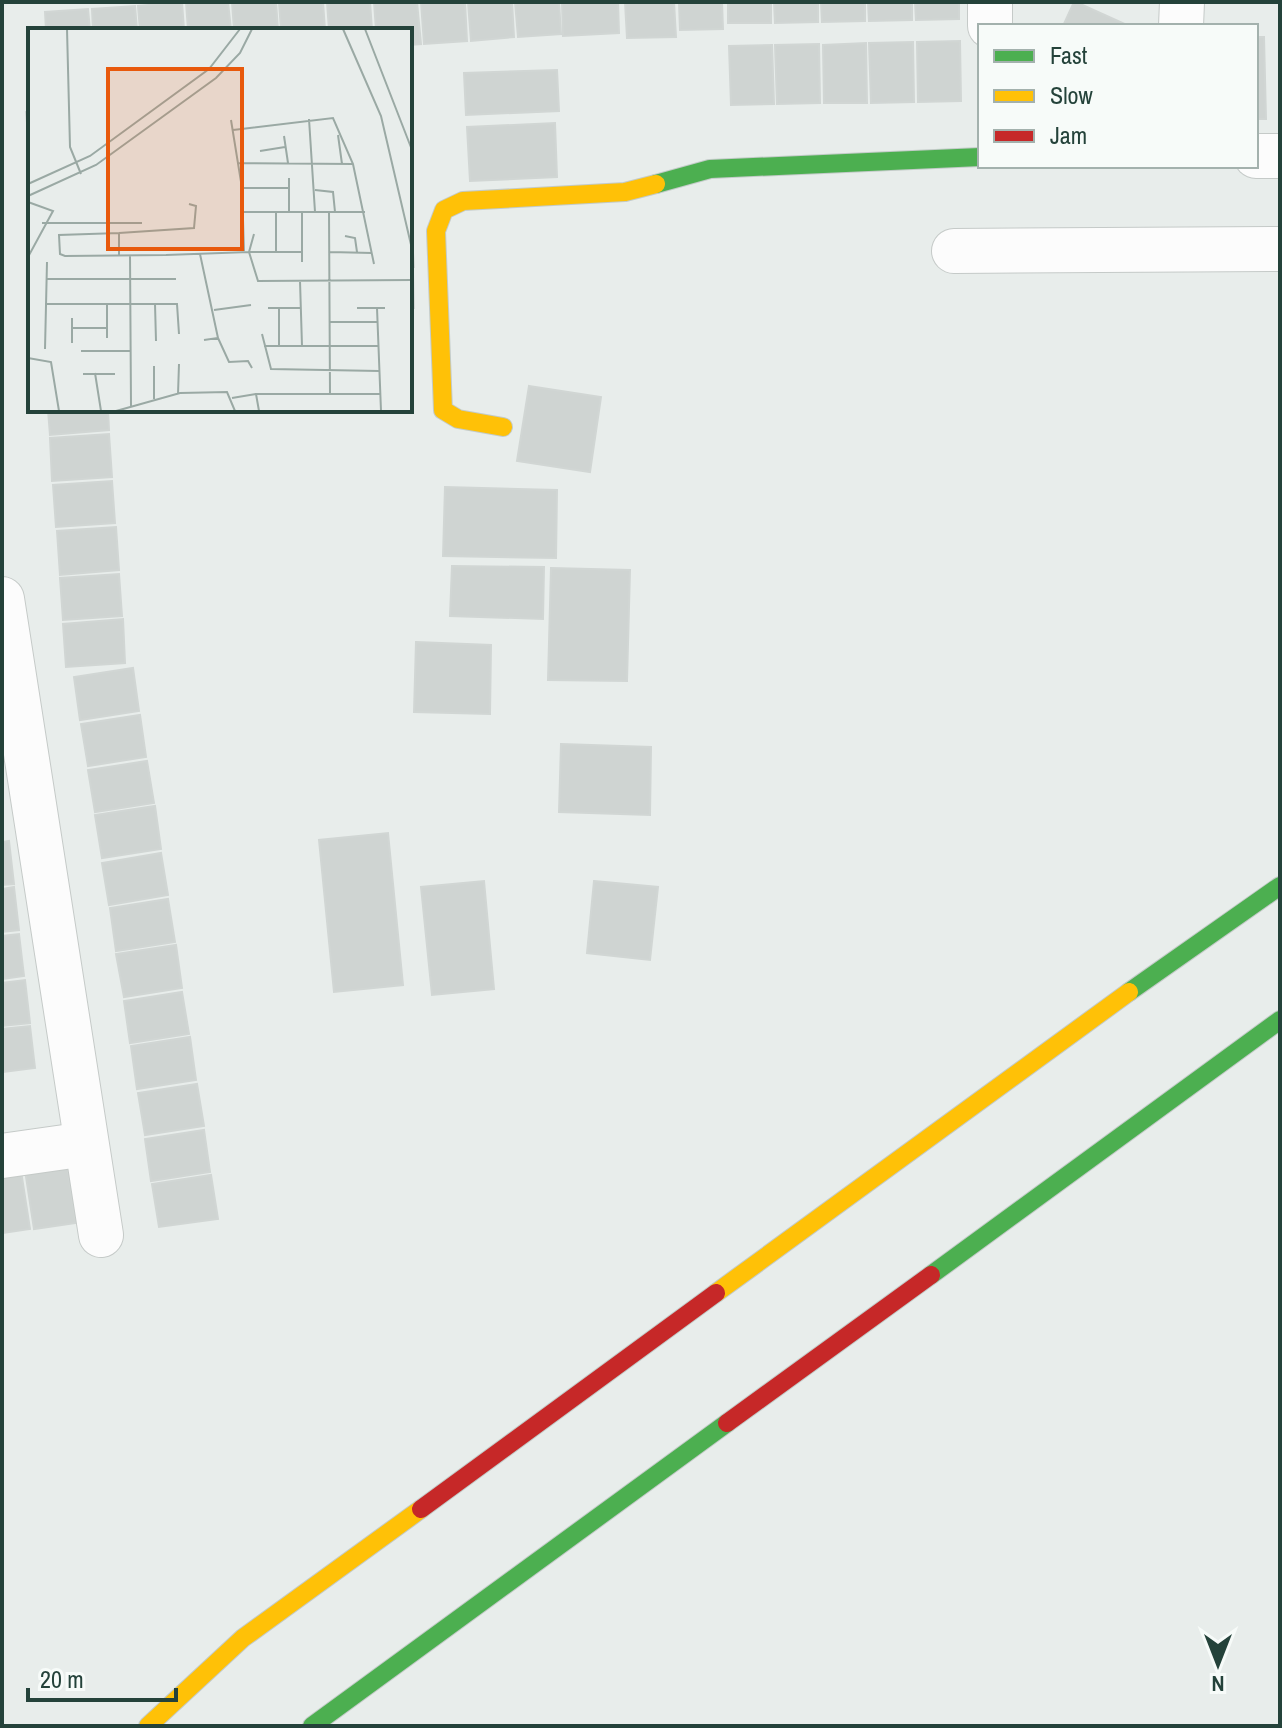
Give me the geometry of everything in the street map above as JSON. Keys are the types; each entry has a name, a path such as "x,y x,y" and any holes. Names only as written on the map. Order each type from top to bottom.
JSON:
{"street":[{"path":"990,2 990,24"},
{"path":"1181,24 1182,2"},
{"path":"1258,156 1280,156"},
{"path":"503,427 458,419 443,410 436,231 444,210 463,201 625,192 710,169 978,157"},
{"path":"954,251 1280,249"},
{"path":"2,599 19,823 86,1144 101,1235"},
{"path":"148,1726 243,1638 1194,945 1280,886"},
{"path":"312,1726 1280,1020"},
{"path":"2,1156 86,1144"}],"building":[{"path":"182,2 184,28 140,28 138,6"},
{"path":"186,2 228,2 231,28 188,28"},
{"path":"232,2 276,2 278,28 234,28"},
{"path":"279,2 323,2 325,28 281,28"},
{"path":"327,2 370,2 372,28 329,28"},
{"path":"374,2 417,2 421,44 412,45 412,28 376,28"},
{"path":"421,2 465,2 467,41 424,44"},
{"path":"468,2 512,2 514,37 471,41"},
{"path":"515,2 559,2 561,34 518,37"},
{"path":"562,2 618,2 619,33 563,36"},
{"path":"625,2 674,2 676,37 627,38"},
{"path":"679,2 722,2 723,29 680,30"},
{"path":"728,2 771,2 771,23 728,23"},
{"path":"774,2 818,2 818,22 775,23"},
{"path":"821,2 865,2 865,21 822,22"},
{"path":"868,2 912,2 912,20 869,21"},
{"path":"915,2 959,2 959,19 916,20"},
{"path":"1076,2 1125,24 1064,24"},
{"path":"135,6 137,28 93,28 92,9"},
{"path":"88,9 90,28 46,28 45,12"},
{"path":"1258,37 1264,37 1266,119 1258,119"},
{"path":"960,41 961,101 918,102 917,42"},
{"path":"913,42 914,102 871,103 869,43"},
{"path":"866,43 867,103 824,103 823,45"},
{"path":"819,44 820,103 777,104 775,45"},
{"path":"772,45 774,104 731,105 729,46"},
{"path":"557,70 559,111 466,115 464,73"},
{"path":"555,123 557,177 470,181 467,127"},
{"path":"412,272 413,272 412,308"},
{"path":"529,386 601,397 590,472 517,461"},
{"path":"48,412 108,412 109,430 50,435"},
{"path":"109,434 112,477 52,481 50,438"},
{"path":"112,481 115,523 56,527 53,485"},
{"path":"445,487 557,490 556,558 443,556"},
{"path":"116,527 119,570 60,575 57,531"},
{"path":"452,566 544,567 543,619 450,616"},
{"path":"551,568 630,570 627,681 548,680"},
{"path":"119,574 122,616 63,620 60,578"},
{"path":"123,619 125,663 66,667 63,624"},
{"path":"416,642 491,645 490,714 414,712"},
{"path":"133,668 139,711 80,720 74,677"},
{"path":"140,715 146,757 88,766 81,724"},
{"path":"561,744 651,747 650,815 559,812"},
{"path":"147,761 154,803 95,812 88,770"},
{"path":"155,806 161,849 102,858 95,815"},
{"path":"388,833 403,985 334,992 319,840"},
{"path":"9,841 14,884 2,885 2,842"},
{"path":"161,853 168,895 109,905 102,863"},
{"path":"484,881 494,989 432,995 421,887"},
{"path":"594,881 658,887 650,960 587,953"},
{"path":"14,887 19,930 2,932 2,889"},
{"path":"168,899 175,942 116,951 110,908"},
{"path":"19,934 24,976 2,979 2,936"},
{"path":"176,945 182,988 124,997 116,954"},
{"path":"25,980 30,1023 2,1026 2,983"},
{"path":"182,992 189,1034 130,1043 124,1001"},
{"path":"30,1026 35,1068 2,1072 2,1029"},
{"path":"190,1037 196,1080 137,1089 131,1046"},
{"path":"197,1084 204,1126 145,1135 138,1093"},
{"path":"204,1130 210,1172 151,1181 145,1139"},
{"path":"67,1164 76,1223 34,1229 25,1170"},
{"path":"21,1171 30,1229 2,1233 2,1174"},
{"path":"211,1175 218,1219 159,1227 152,1184"}],"traffic: fast":[{"path":"656,184 710,169 978,157"},
{"path":"1129,992 1280,886"},
{"path":"931,1275 1280,1020"},
{"path":"312,1726 727,1423"}],"traffic: slow":[{"path":"503,427 458,419 443,410 436,231 444,210 463,201 625,192 656,184"},
{"path":"716,1293 1129,992"},
{"path":"148,1726 243,1638 421,1509"}],"traffic: jam":[{"path":"727,1423 931,1275"},
{"path":"421,1509 716,1293"}]}
